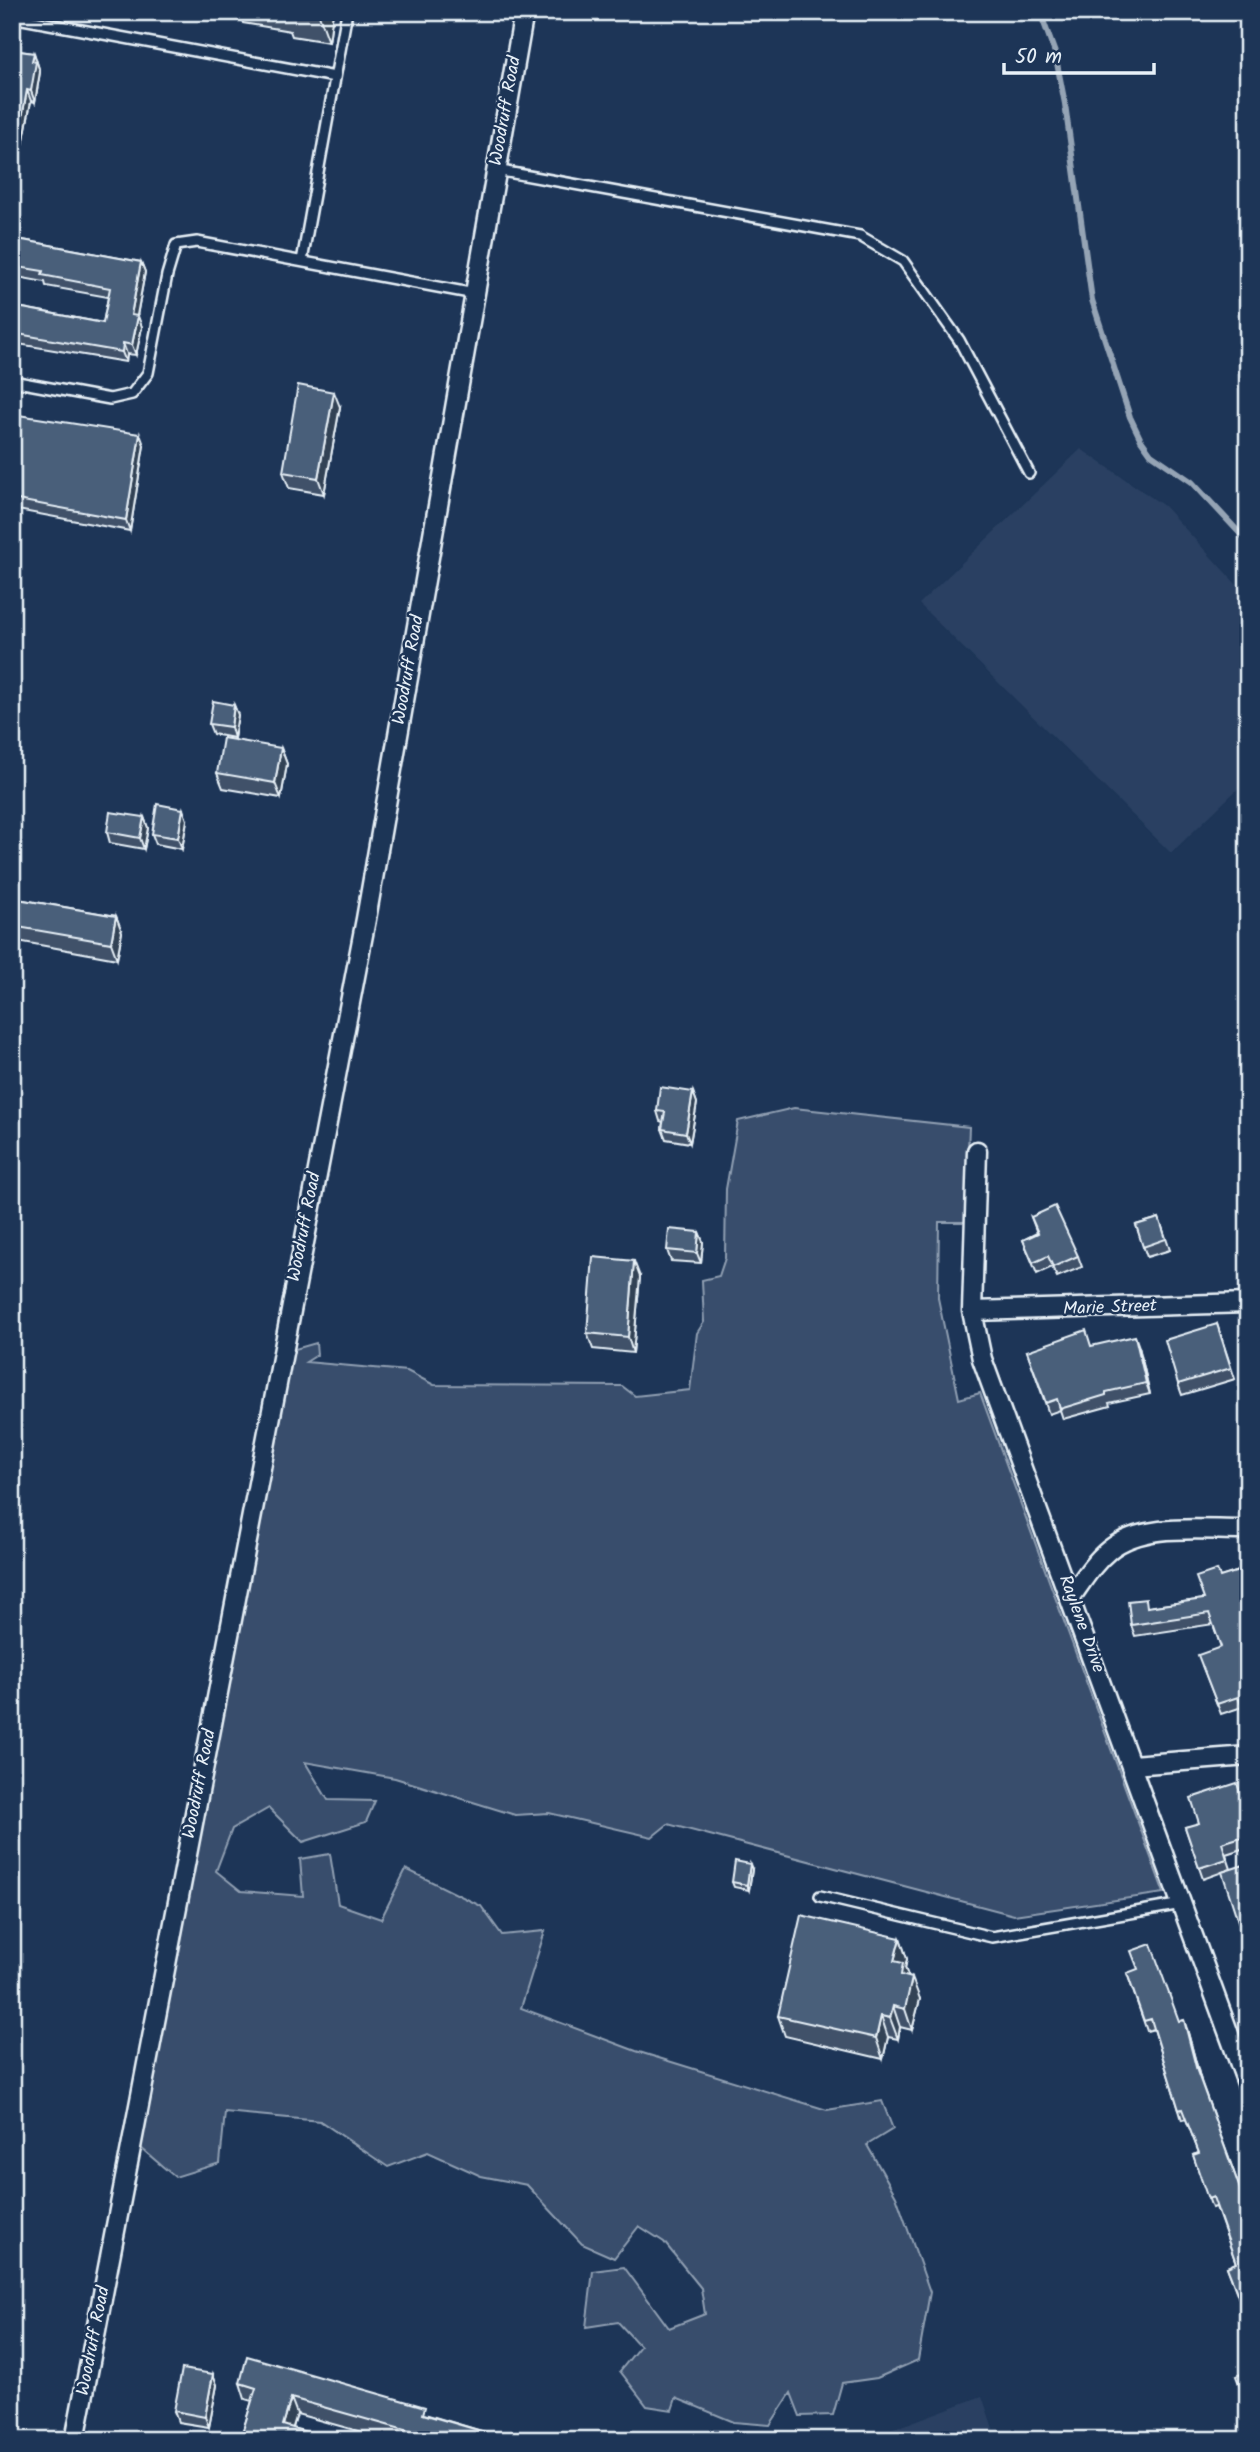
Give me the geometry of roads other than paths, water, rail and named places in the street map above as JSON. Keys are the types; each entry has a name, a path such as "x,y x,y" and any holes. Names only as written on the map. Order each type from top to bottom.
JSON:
{"street":[{"name":"Woodruff Road","path":"75,2440 366,919 524,12"},
{"name":"Raylene Drive","path":"977,1151 972,1311 982,1359 1248,2086"},
{"name":"Marie Street","path":"972,1311 1248,1303"},
{"path":"1071,1597 1095,1563 1111,1548 1130,1538 1151,1532 1248,1530"},
{"path":"1132,1765 1248,1756"}],"lane":[{"path":"302,261 347,12"},
{"path":"12,17 335,76"},
{"path":"496,170 860,236 903,261 951,329 1029,473"},
{"path":"12,381 110,399 132,394 148,373 167,275 176,244 197,242 475,294"},
{"path":"820,1896 992,1937 1182,1904"}],"waterway":[{"path":"1040,12 1055,53 1065,104 1092,300 1130,417 1151,454 1192,482 1248,542"}]}
